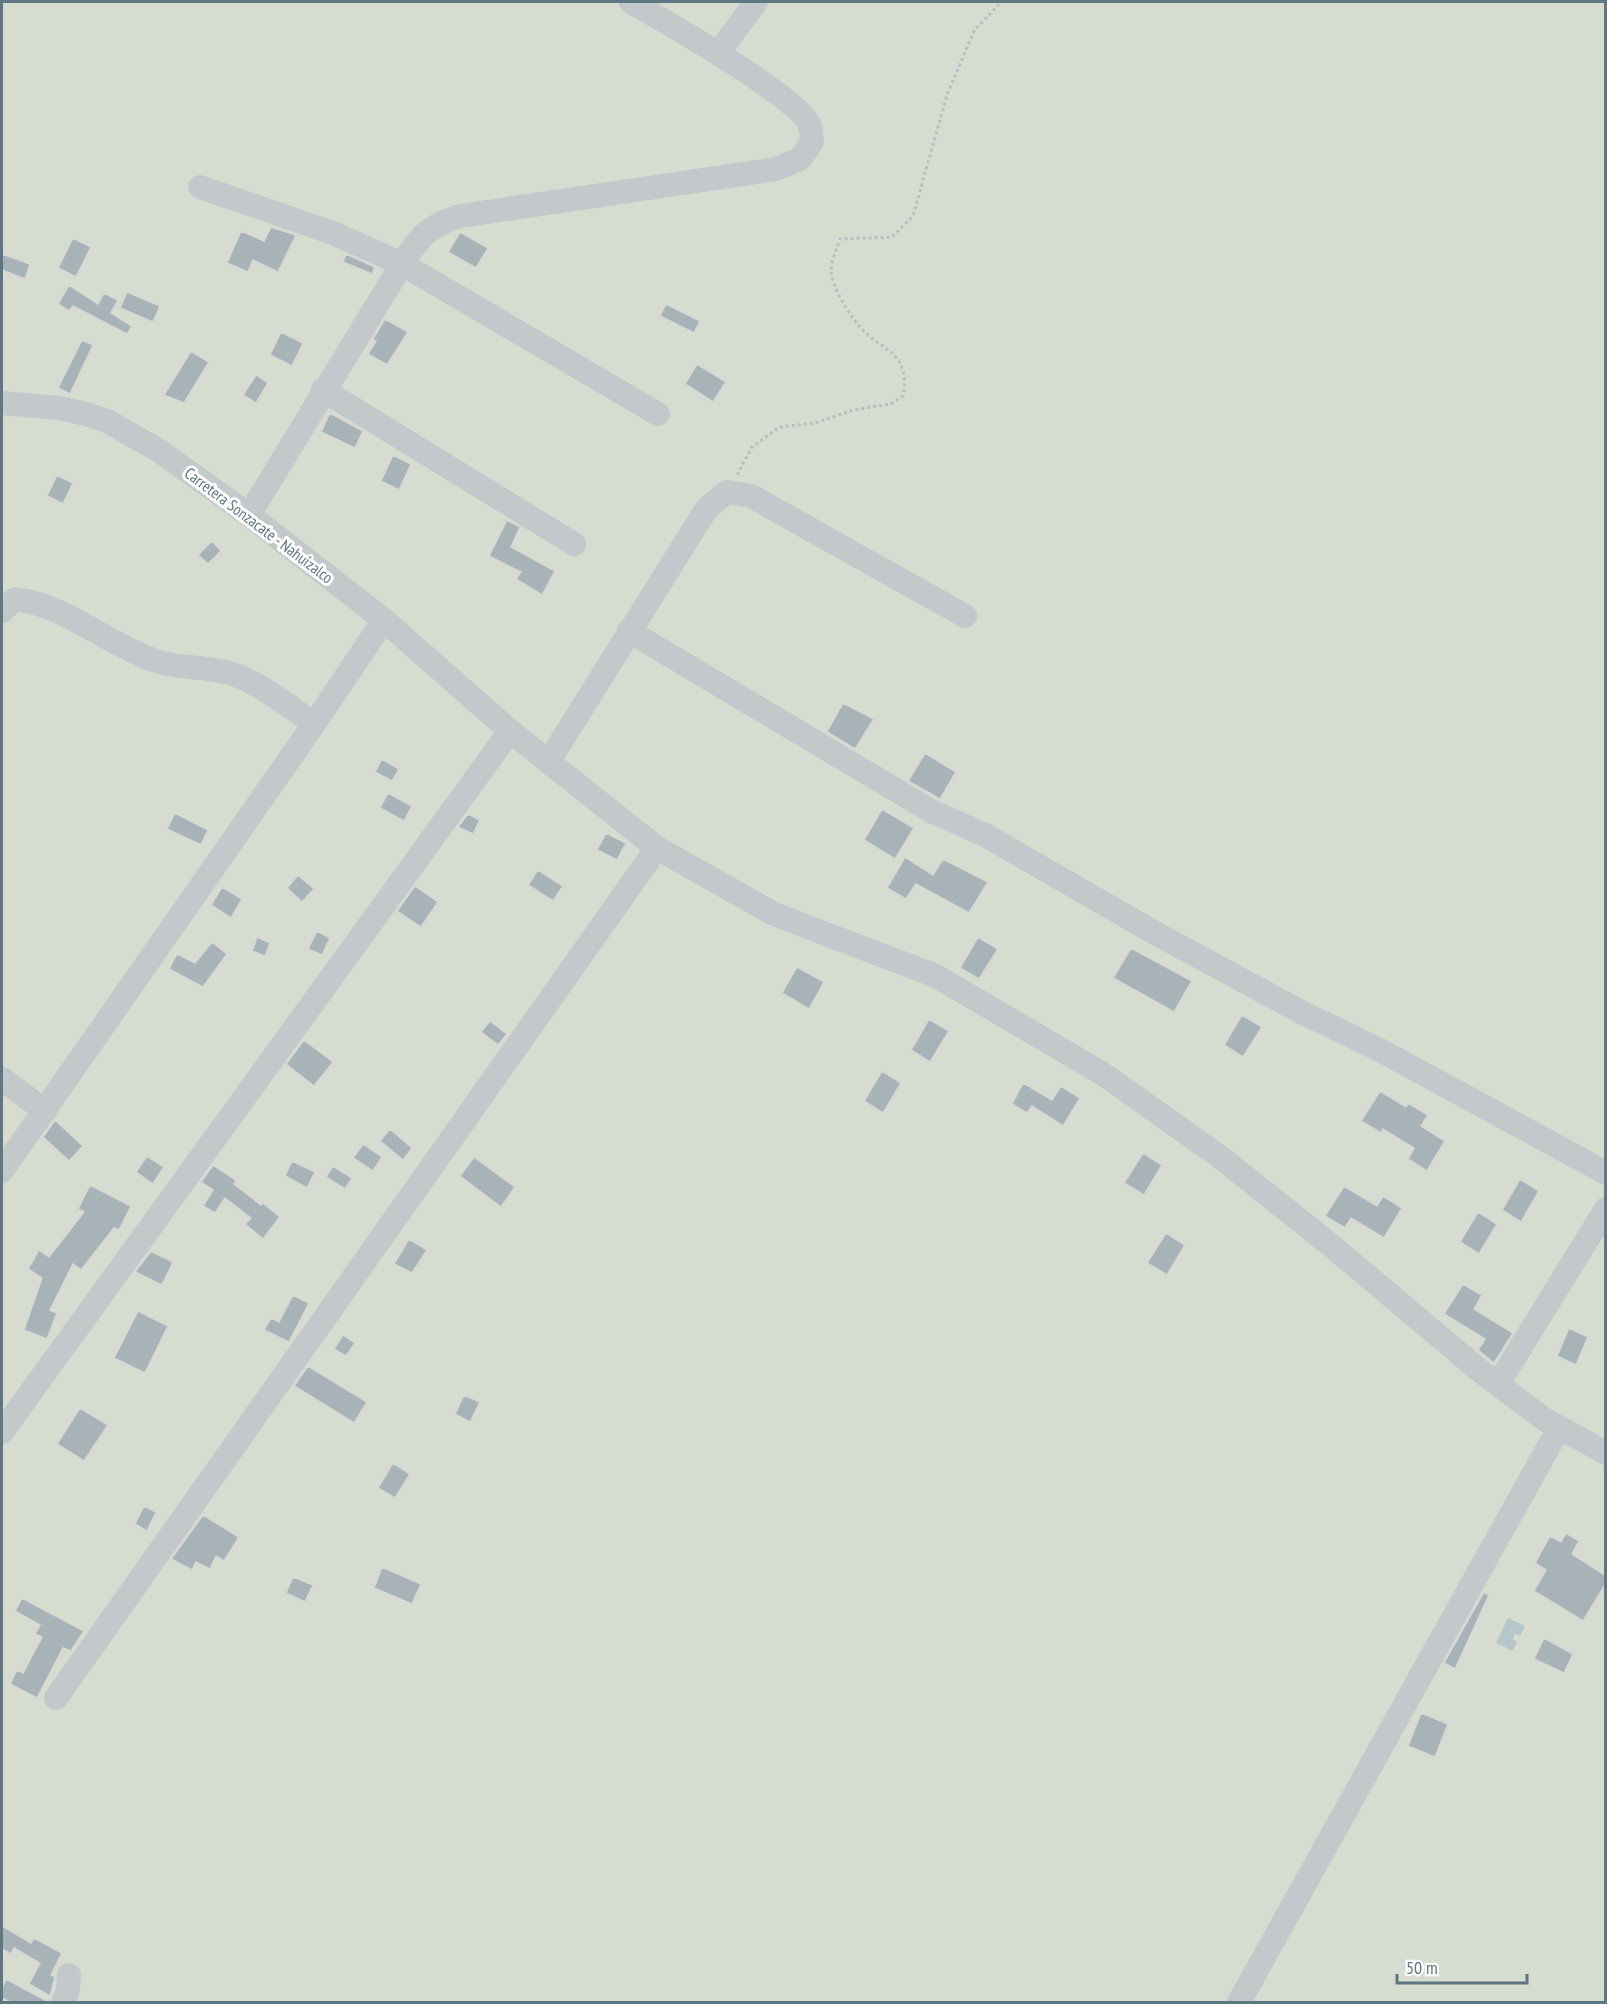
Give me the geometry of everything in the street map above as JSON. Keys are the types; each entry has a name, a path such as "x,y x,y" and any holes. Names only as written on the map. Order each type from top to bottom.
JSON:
{"street":[{"path":"249,515 323,390 416,242 436,224 460,216 776,169 800,159 812,142 809,123 796,108 718,53 631,2"},
{"path":"718,53 756,2"},
{"path":"200,187 322,229 402,264 658,414"},
{"path":"323,390 574,544"},
{"name":"Carretera Sonzacate - Nahuizalco","path":"2,404 59,408 107,421 158,450 249,515 384,620 510,731 657,848 774,914 936,976 1103,1074 1219,1156 1498,1384 1559,1428 1605,1453"},
{"path":"549,761 707,508 727,492 751,496 965,616"},
{"path":"2,611 15,599 35,601 120,646 158,662 232,674 265,689 314,724"},
{"path":"2,1171 384,620"},
{"path":"630,631 931,811 985,835 1155,933 1304,1013 1378,1049 1605,1173"},
{"path":"2,1432 510,731"},
{"path":"56,1698 657,848"},
{"path":"2,1079 45,1111"},
{"path":"1498,1384 1605,1209"},
{"path":"1239,2002 1559,1428"},
{"path":"63,2002 68,1990 69,1975"}],"path":[{"path":"727,492 752,447 780,427 815,423 853,410 891,404 903,396 906,382 893,351 862,328 842,301 831,270 840,239 892,237 914,216 947,95 974,31 1001,2"}],"shaded area":[{"path":"2,2 1605,2 1605,2002 2,2002"},
{"path":"1508,1618 1525,1626 1520,1636 1515,1634 1513,1639 1517,1642 1513,1651 1496,1643"}],"building":[{"path":"271,227 296,235 278,272 253,260 248,272 227,263 241,231 264,241"},
{"path":"460,232 488,248 476,268 448,252"},
{"path":"73,238 91,247 76,277 58,268"},
{"path":"2,254 30,264 25,279 2,270"},
{"path":"346,254 375,267 372,274 343,262"},
{"path":"69,285 98,304 104,293 118,300 111,313 132,326 127,334 73,306 69,311 58,304"},
{"path":"127,292 160,306 153,322 120,308"},
{"path":"666,304 700,321 694,333 660,316"},
{"path":"385,319 408,332 387,365 368,354 376,341 373,339"},
{"path":"281,332 303,343 292,366 270,355"},
{"path":"82,340 93,345 70,394 58,388"},
{"path":"191,351 209,362 184,403 164,395"},
{"path":"697,364 726,382 713,402 685,384"},
{"path":"256,375 268,383 256,403 243,395"},
{"path":"330,413 363,431 355,448 321,432"},
{"path":"393,455 411,464 399,490 381,481"},
{"path":"57,475 73,483 63,504 47,496"},
{"path":"507,520 520,527 511,547 555,571 542,595 516,579 521,572 489,556"},
{"path":"212,541 221,551 208,564 198,555"},
{"path":"843,703 874,719 855,749 827,732"},
{"path":"925,753 956,772 940,799 908,781"},
{"path":"382,759 399,769 392,781 375,772"},
{"path":"388,793 412,806 404,821 380,808"},
{"path":"882,809 914,828 895,859 864,840"},
{"path":"175,813 208,830 201,845 167,829"},
{"path":"468,814 480,820 473,834 458,827"},
{"path":"606,833 626,843 617,860 597,850"},
{"path":"905,857 933,875 943,859 988,882 969,913 916,884 906,899 887,888"},
{"path":"538,870 563,886 553,901 528,885"},
{"path":"298,875 314,889 302,902 287,888"},
{"path":"415,886 438,902 421,927 397,911"},
{"path":"222,887 242,899 231,918 211,905"},
{"path":"317,931 330,938 322,955 308,949"},
{"path":"257,937 270,943 265,956 252,951"},
{"path":"978,937 998,949 979,979 960,968"},
{"path":"212,942 227,954 203,987 169,969 177,954 195,963"},
{"path":"1131,948 1192,981 1174,1012 1113,978"},
{"path":"797,967 824,982 809,1009 782,993"},
{"path":"1242,1015 1262,1027 1243,1057 1224,1045"},
{"path":"929,1019 949,1031 930,1062 911,1050"},
{"path":"490,1021 507,1034 498,1045 481,1032"},
{"path":"304,1040 333,1062 314,1086 286,1064"},
{"path":"882,1071 901,1083 883,1113 864,1101"},
{"path":"1023,1083 1052,1100 1061,1086 1080,1098 1063,1126 1032,1106 1027,1113 1012,1104"},
{"path":"1380,1091 1406,1107 1408,1103 1428,1115 1421,1126 1445,1141 1427,1171 1408,1159 1414,1148 1383,1129 1381,1133 1361,1121"},
{"path":"55,1120 83,1146 69,1161 43,1137"},
{"path":"390,1129 412,1148 403,1160 380,1141"},
{"path":"363,1144 382,1157 373,1171 353,1158"},
{"path":"1143,1153 1162,1165 1144,1195 1124,1183"},
{"path":"147,1156 164,1167 153,1184 136,1172"},
{"path":"474,1157 515,1187 501,1207 460,1176"},
{"path":"292,1161 315,1172 307,1188 285,1176"},
{"path":"213,1165 236,1180 234,1184 280,1217 263,1239 245,1224 251,1218 225,1198 215,1213 203,1206 213,1190 201,1182"},
{"path":"333,1166 352,1178 345,1189 326,1177"},
{"path":"1520,1179 1539,1191 1521,1222 1502,1210"},
{"path":"90,1185 131,1206 119,1230 114,1228 81,1270 73,1264 50,1310 57,1313 47,1339 24,1330 42,1278 28,1269 39,1250 49,1257 84,1212 78,1209"},
{"path":"1344,1186 1377,1206 1383,1196 1402,1208 1384,1238 1351,1218 1345,1228 1325,1216"},
{"path":"1478,1212 1497,1224 1479,1254 1460,1242"},
{"path":"1166,1233 1185,1245 1167,1275 1147,1263"},
{"path":"409,1239 427,1250 412,1273 394,1264"},
{"path":"151,1251 173,1262 162,1285 135,1272"},
{"path":"1463,1284 1482,1295 1474,1309 1513,1333 1494,1363 1478,1350 1485,1339 1444,1314"},
{"path":"293,1295 309,1303 289,1342 264,1330 271,1318 279,1322"},
{"path":"138,1311 168,1326 145,1373 114,1358"},
{"path":"1569,1328 1588,1337 1576,1365 1557,1356"},
{"path":"343,1335 355,1343 346,1356 334,1349"},
{"path":"308,1366 367,1402 354,1423 294,1386"},
{"path":"464,1395 480,1402 470,1422 455,1414"},
{"path":"80,1408 108,1425 84,1461 57,1444"},
{"path":"393,1463 410,1474 395,1498 378,1488"},
{"path":"144,1506 156,1512 147,1531 135,1524"},
{"path":"203,1515 239,1537 224,1561 216,1556 210,1569 196,1562 192,1570 171,1559"},
{"path":"1566,1533 1579,1541 1572,1554 1605,1575 1605,1585 1583,1621 1534,1591 1546,1570 1535,1563 1550,1536 1561,1542"},
{"path":"382,1567 421,1584 412,1604 374,1588"},
{"path":"293,1577 313,1585 305,1602 286,1593"},
{"path":"1484,1592 1489,1595 1455,1669 1444,1663"},
{"path":"22,1598 84,1631 71,1651 63,1648 37,1698 10,1684 17,1670 23,1673 42,1637 35,1634 40,1625 15,1611"},
{"path":"1544,1638 1573,1654 1564,1673 1534,1659"},
{"path":"1421,1713 1448,1724 1435,1757 1408,1746"},
{"path":"2,1926 31,1943 34,1938 62,1953 51,1975 55,1977 50,1996 29,1984 40,1963 14,1948 11,1954 2,1949"},
{"path":"6,1979 49,2002 10,2002 2,1998 2,1988"}]}
